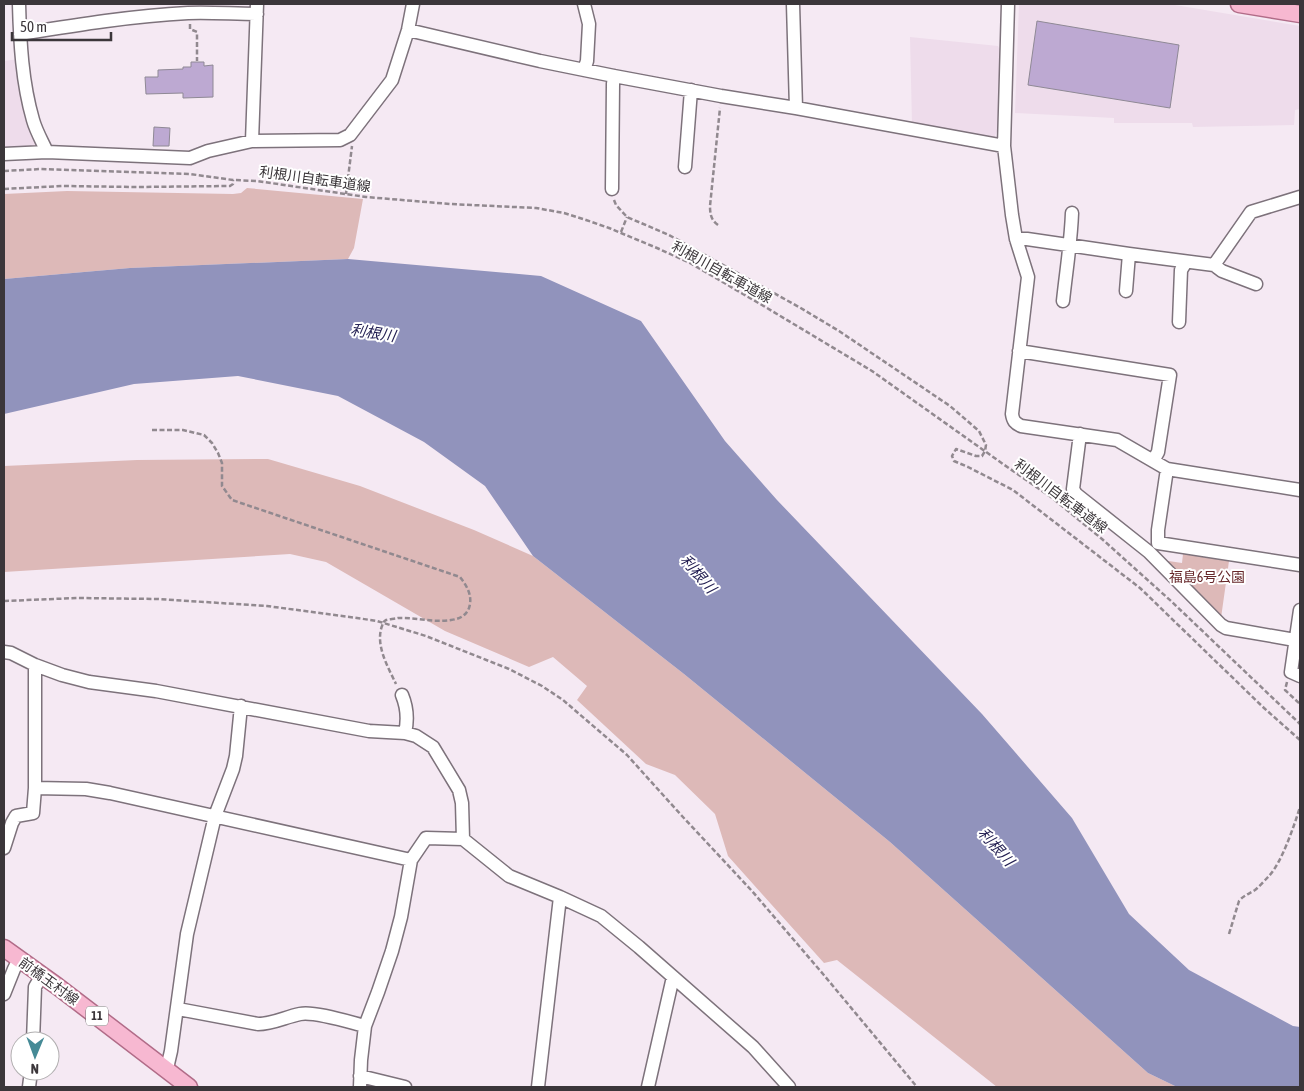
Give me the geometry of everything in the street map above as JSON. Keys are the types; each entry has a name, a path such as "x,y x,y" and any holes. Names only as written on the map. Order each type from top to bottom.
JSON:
{"main road":[{"path":"1239,4 1300,14"},
{"name":"前橋玉村線","path":"4,948 189,1087"}],"street":[{"path":"19,4 22,57 33,120 47,152"},
{"path":"4,154 47,152 190,158 208,151 252,141 340,140 350,135 392,80 408,30 413,4"},
{"path":"584,4 589,24 587,61 584,70"},
{"path":"793,4 796,108"},
{"path":"1008,4 1004,146 1016,239 1028,277 1012,414 1013,420 1021,426 1117,440 1167,469 1300,490"},
{"path":"20,34 190,8 257,9 252,141"},
{"path":"408,30 614,76 1004,146"},
{"path":"612,189 614,76"},
{"path":"685,167 691,90"},
{"path":"1214,265 1251,212 1300,198"},
{"path":"1064,301 1072,212"},
{"path":"1016,239 1214,265 1222,271 1256,284"},
{"path":"1126,291 1129,254"},
{"path":"1179,322 1181,270 1186,262"},
{"path":"1019,351 1170,375 1158,452 1153,461"},
{"path":"1080,434 1073,489 1076,494 1149,552 1221,626 1296,640"},
{"path":"1149,552 1158,542 1167,469"},
{"path":"1158,542 1300,565"},
{"path":"1296,674 1296,640 1300,610"},
{"path":"4,652 11,653 35,665 62,675 89,682 156,691 369,731 405,733 416,736 433,747 460,790 463,839"},
{"path":"4,848 16,816 33,813 35,788 35,665"},
{"path":"402,695 407,725 405,733"},
{"path":"164,1068 170,1059 187,934 215,816 236,756 241,706"},
{"path":"35,788 86,789 411,860"},
{"path":"404,1087 360,1082 364,1026 392,951 401,917 411,860 426,838 463,839 509,876 560,896 601,916 673,976 753,1047 790,1087"},
{"path":"538,1087 560,896"},
{"path":"4,994 19,959"},
{"path":"33,1031 35,987 42,975"},
{"path":"648,1087 673,976"},
{"path":"178,1009 258,1024 268,1024 301,1013 311,1013 364,1026"}],"path":[{"path":"190,8 190,29 197,32 198,61"},
{"path":"718,225 712,218 710,206 721,96"},
{"path":"346,194 352,148 350,135"},
{"path":"4,171 41,169 190,174 234,180"},
{"name":"利根川自転車道線","path":"4,189 64,186 136,188 230,186 234,180 257,181 346,194 450,204 536,208 564,213 621,232 690,263 872,371 1051,497 1102,539 1171,601 1300,724"},
{"path":"612,189 616,205 627,217 669,235 839,331 950,406 979,431 986,445 982,456 976,456 956,449 952,456 954,461 1013,490 1140,588 1300,740"},
{"path":"621,232 627,217"},
{"path":"152,430 183,430 204,435 218,453 222,464 222,486 232,500 460,576 468,587 470,598 469,608 465,615 458,619 443,622 398,618 386,620 383,623 380,633 381,646 385,660 402,695"},
{"path":"4,602 77,598 158,599 267,606 357,618 383,623 426,636 508,669 542,686 563,700 627,755 752,891 917,1087"},
{"path":"1296,674 1287,678 1285,690 1300,704"},
{"path":"1228,934 1239,901 1246,894 1256,889 1271,874 1291,833 1300,807"}],"shaded area":[{"path":"1019,4 1169,4 1300,26 1300,109 1295,110 1294,125 1193,127 1192,123 1114,123 1114,118 1015,113"},
{"path":"910,37 998,46 1002,54 1002,120 994,138 912,124"},
{"path":"19,59 40,146 37,149 4,149 4,61"}],"green space":[{"path":"247,188 363,199 354,248 348,259 130,268 4,279 4,194 67,191 233,194 241,193"},
{"path":"268,459 360,486 474,530 533,556 684,674 890,842 1148,1073 1177,1087 997,1087 837,960 824,963 728,856 715,814 675,775 646,764 577,700 587,686 553,657 529,667 445,631 326,562 290,554 4,572 4,466 137,460"},
{"name":"福島6号公園","path":"1183,554 1229,561 1221,618 1162,560 1182,563"}],"water":[{"name":"利根川","path":"348,259 541,276 641,321 725,441 777,500 982,714 1072,818 1129,914 1189,970 1293,1026 1300,1027 1300,1087 1177,1087 1148,1073 890,842 684,674 533,556 485,486 424,442 338,396 238,376 134,384 4,414 4,279 130,268"}],"building":[{"path":"1037,21 1179,45 1170,108 1028,85"},
{"path":"191,62 204,62 204,66 213,65 213,97 183,98 183,93 146,94 145,77 158,77 158,70 191,67"},
{"path":"154,127 170,128 169,146 153,146"}]}
